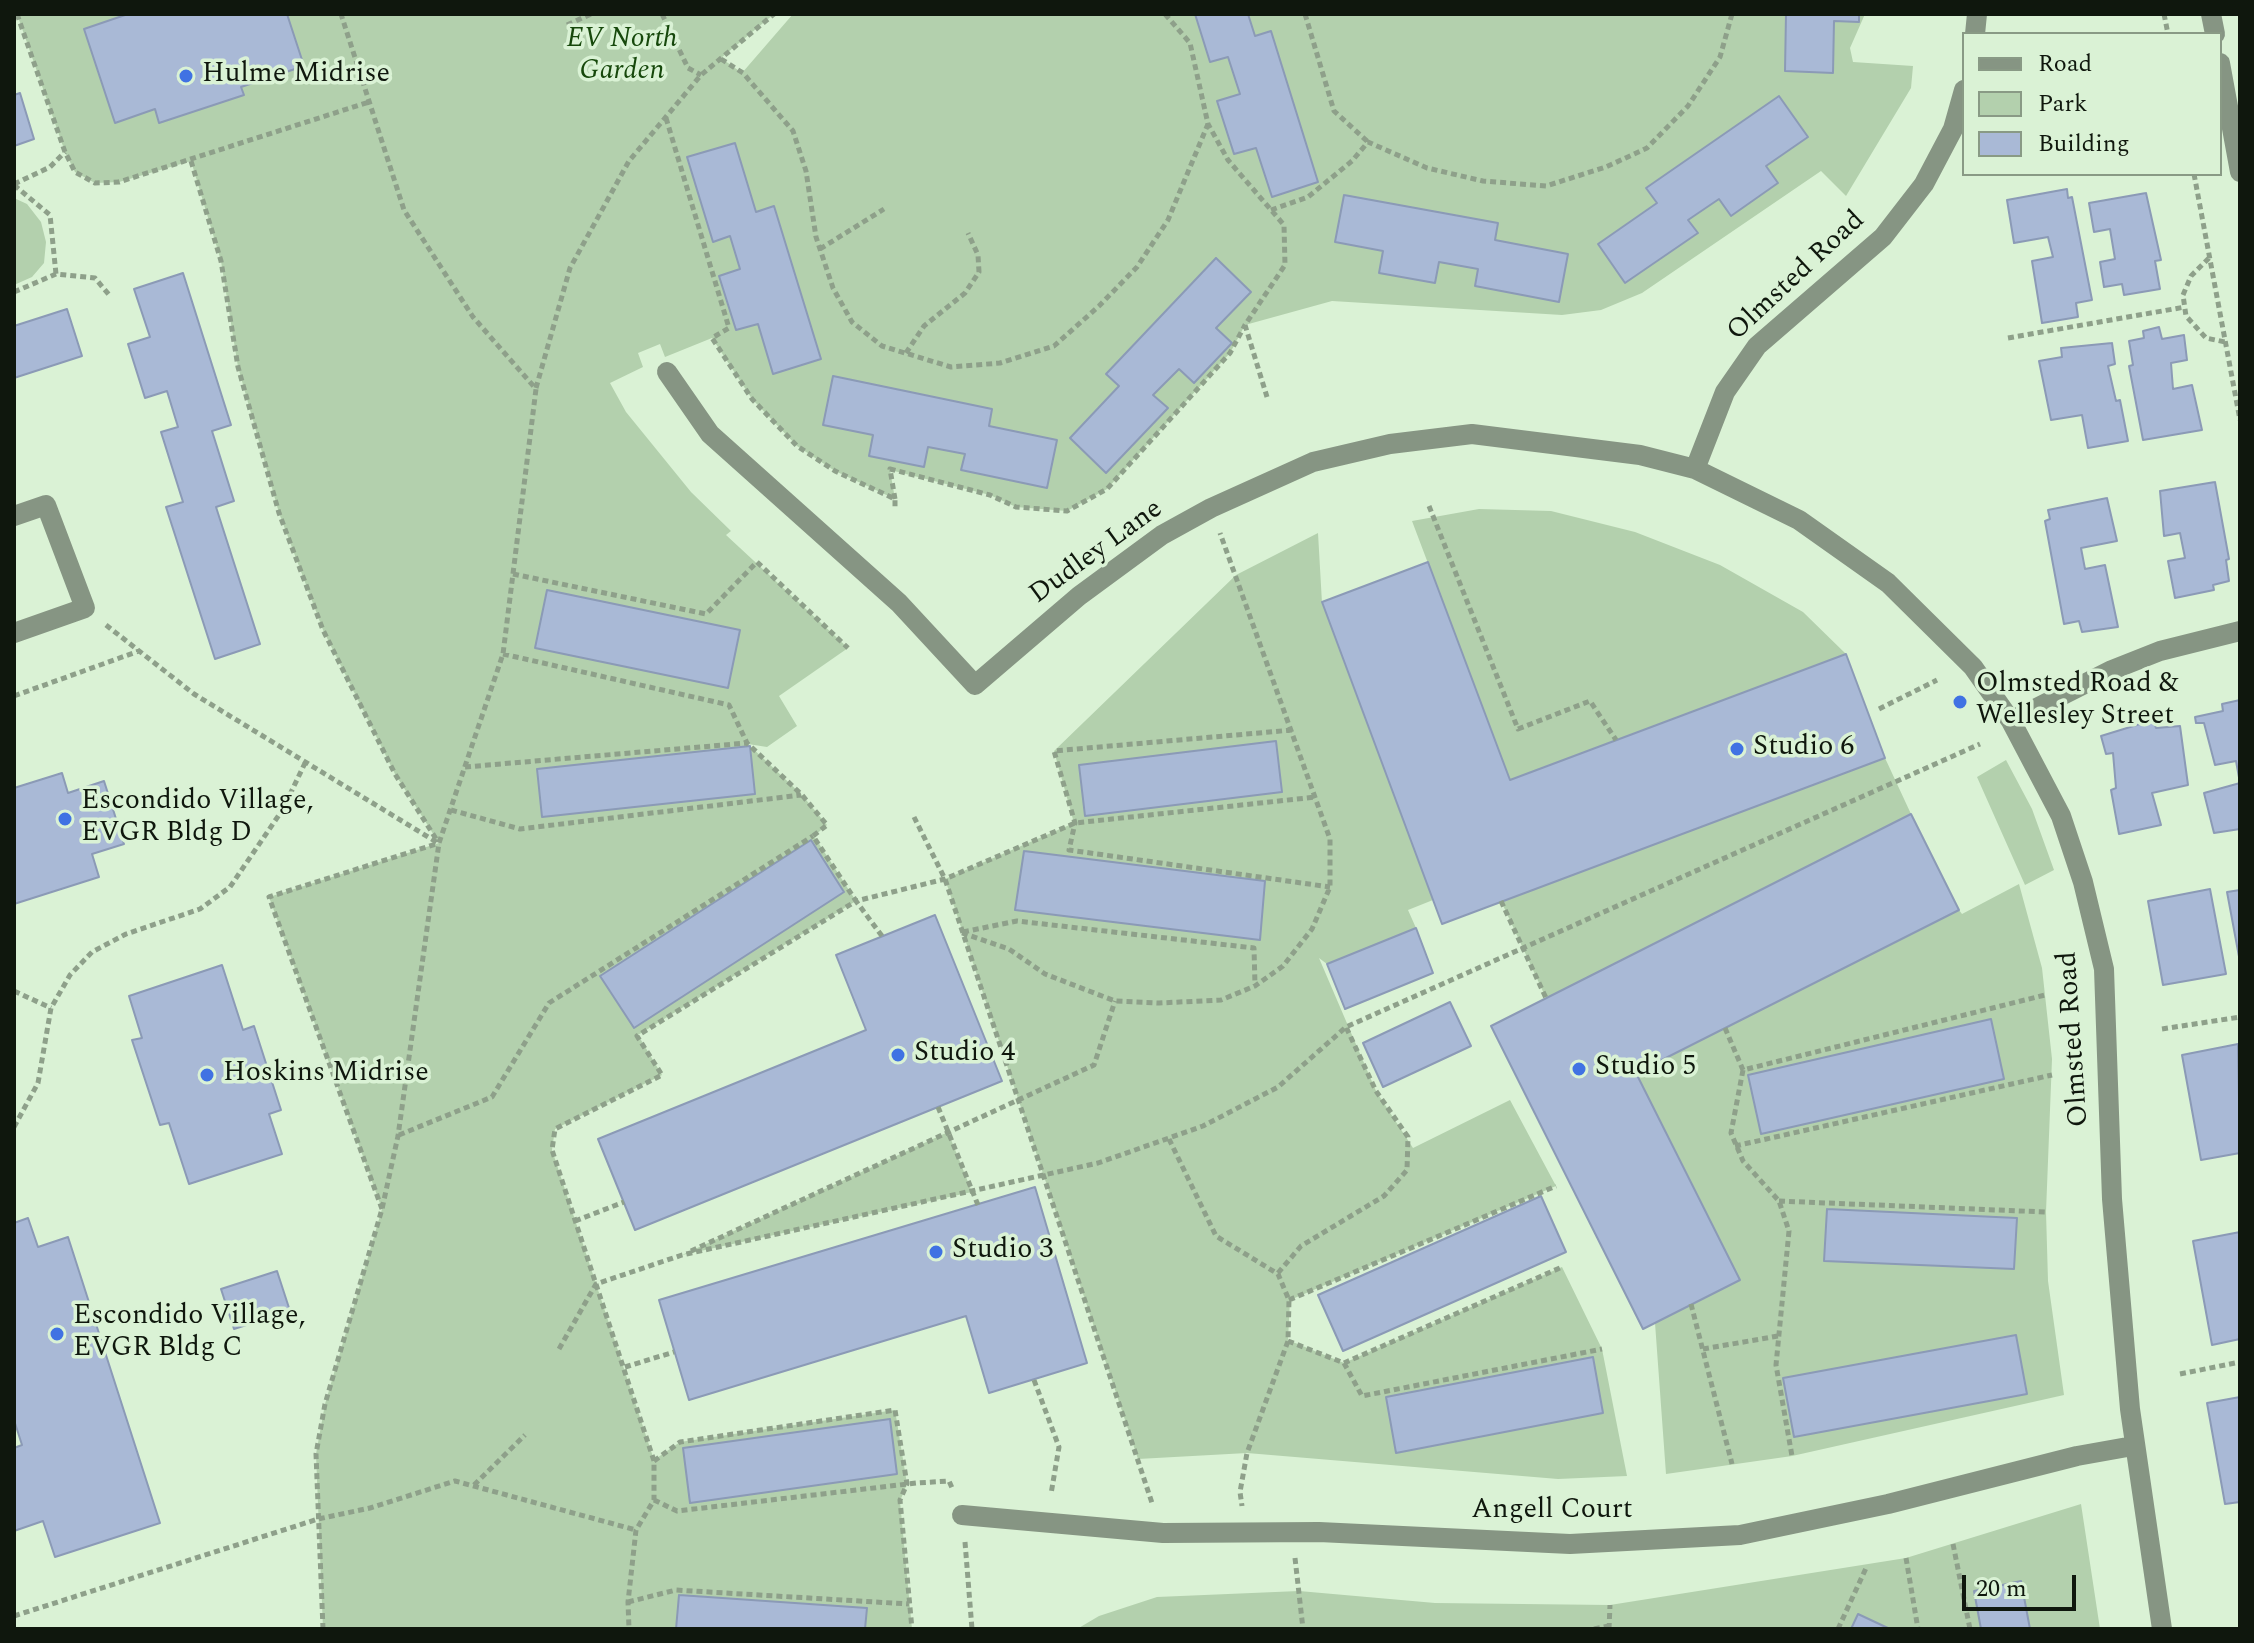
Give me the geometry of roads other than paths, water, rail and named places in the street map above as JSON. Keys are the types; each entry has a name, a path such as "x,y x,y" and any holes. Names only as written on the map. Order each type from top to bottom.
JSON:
{"street":[{"path":"2222,74 2240,172"},
{"name":"Olmsted Road","path":"1962,97 1953,129 1924,184 1883,237 1757,346 1725,392 1695,469 1799,520 1888,583 1973,667 2011,721 2061,816 2083,882 2104,969 2112,1199 2133,1446 2162,1629"},
{"name":"Dudley Lane","path":"667,372 710,434 899,603 975,685 1079,596 1162,535 1211,508 1313,462 1390,444 1472,434 1640,455 1695,469"},
{"path":"14,516 46,505 85,608 14,633"},
{"path":"2011,721 2112,670 2160,651 2240,631"},
{"name":"Angell Court","path":"962,1515 1163,1533 1293,1533 1570,1544 1740,1535 1888,1504 2077,1456 2133,1446"}],"place":[{"name":"Hulme Midrise","path":"186,76"},
{"name":"Olmsted Road & Wellesley Street","path":"1960,702"},
{"name":"Studio 6","path":"1737,749"},
{"name":"Escondido Village, EVGR Bldg D","path":"65,819"},
{"name":"Studio 4","path":"898,1055"},
{"name":"Studio 5","path":"1579,1069"},
{"name":"Hoskins Midrise","path":"207,1075"},
{"name":"Studio 3","path":"936,1252"},
{"name":"Escondido Village, EVGR Bldg C","path":"57,1334"}],"park label":[{"name":"EV North Garden","path":"622,57"}]}
